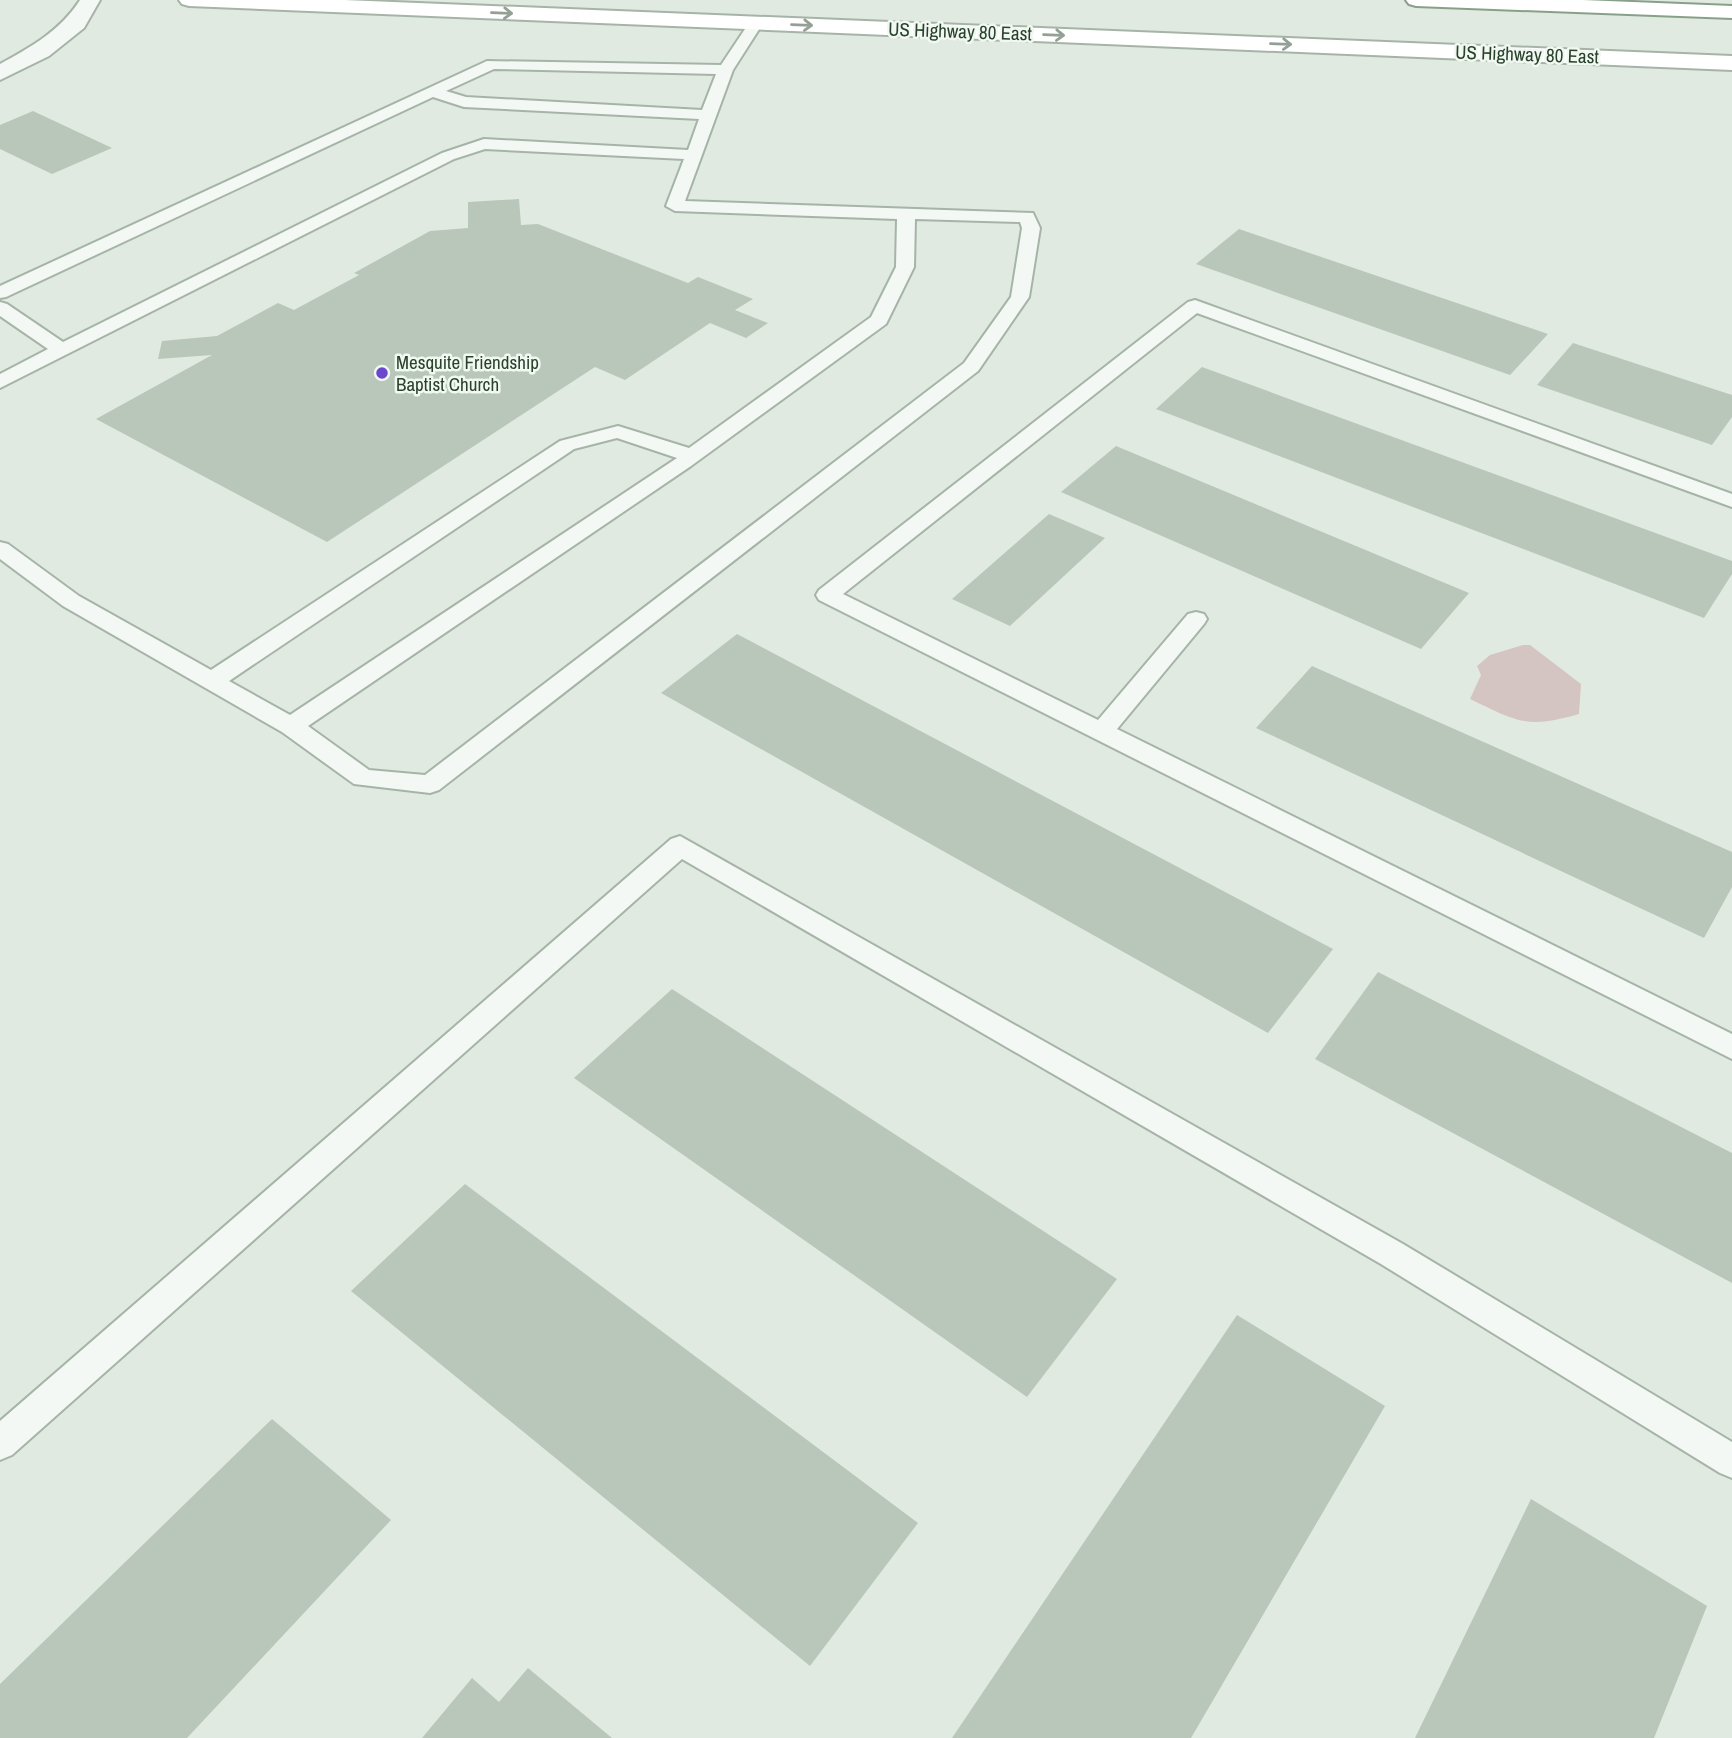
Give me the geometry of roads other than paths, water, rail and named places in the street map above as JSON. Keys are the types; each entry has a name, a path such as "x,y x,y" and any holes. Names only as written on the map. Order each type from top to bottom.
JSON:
{"main road":[{"name":"US Highway 80 East","path":"189,0 1732,63"},
{"path":"1416,0 1732,12"}],"street":[{"path":"0,73 41,51 76,23 90,0"}],"lane":[{"path":"0,549 71,601 291,726 363,778 430,784 971,367 1020,297 1031,228 1027,217 675,206 726,70 756,23"},
{"path":"0,293 492,64 726,70"},
{"path":"433,92 464,102 709,115"},
{"path":"0,382 448,156 484,144 694,155"},
{"path":"291,726 692,456 879,320 905,267 906,214"},
{"path":"1732,501 1195,306 827,594 1100,733 1732,1047"},
{"path":"0,308 62,350"},
{"path":"212,681 567,445 618,432 692,456"},
{"path":"1100,733 1196,619"},
{"path":"0,1443 680,846 1392,1254 1732,1461"}],"place":[{"name":"Mesquite Friendship Baptist Church","path":"382,373"}]}
